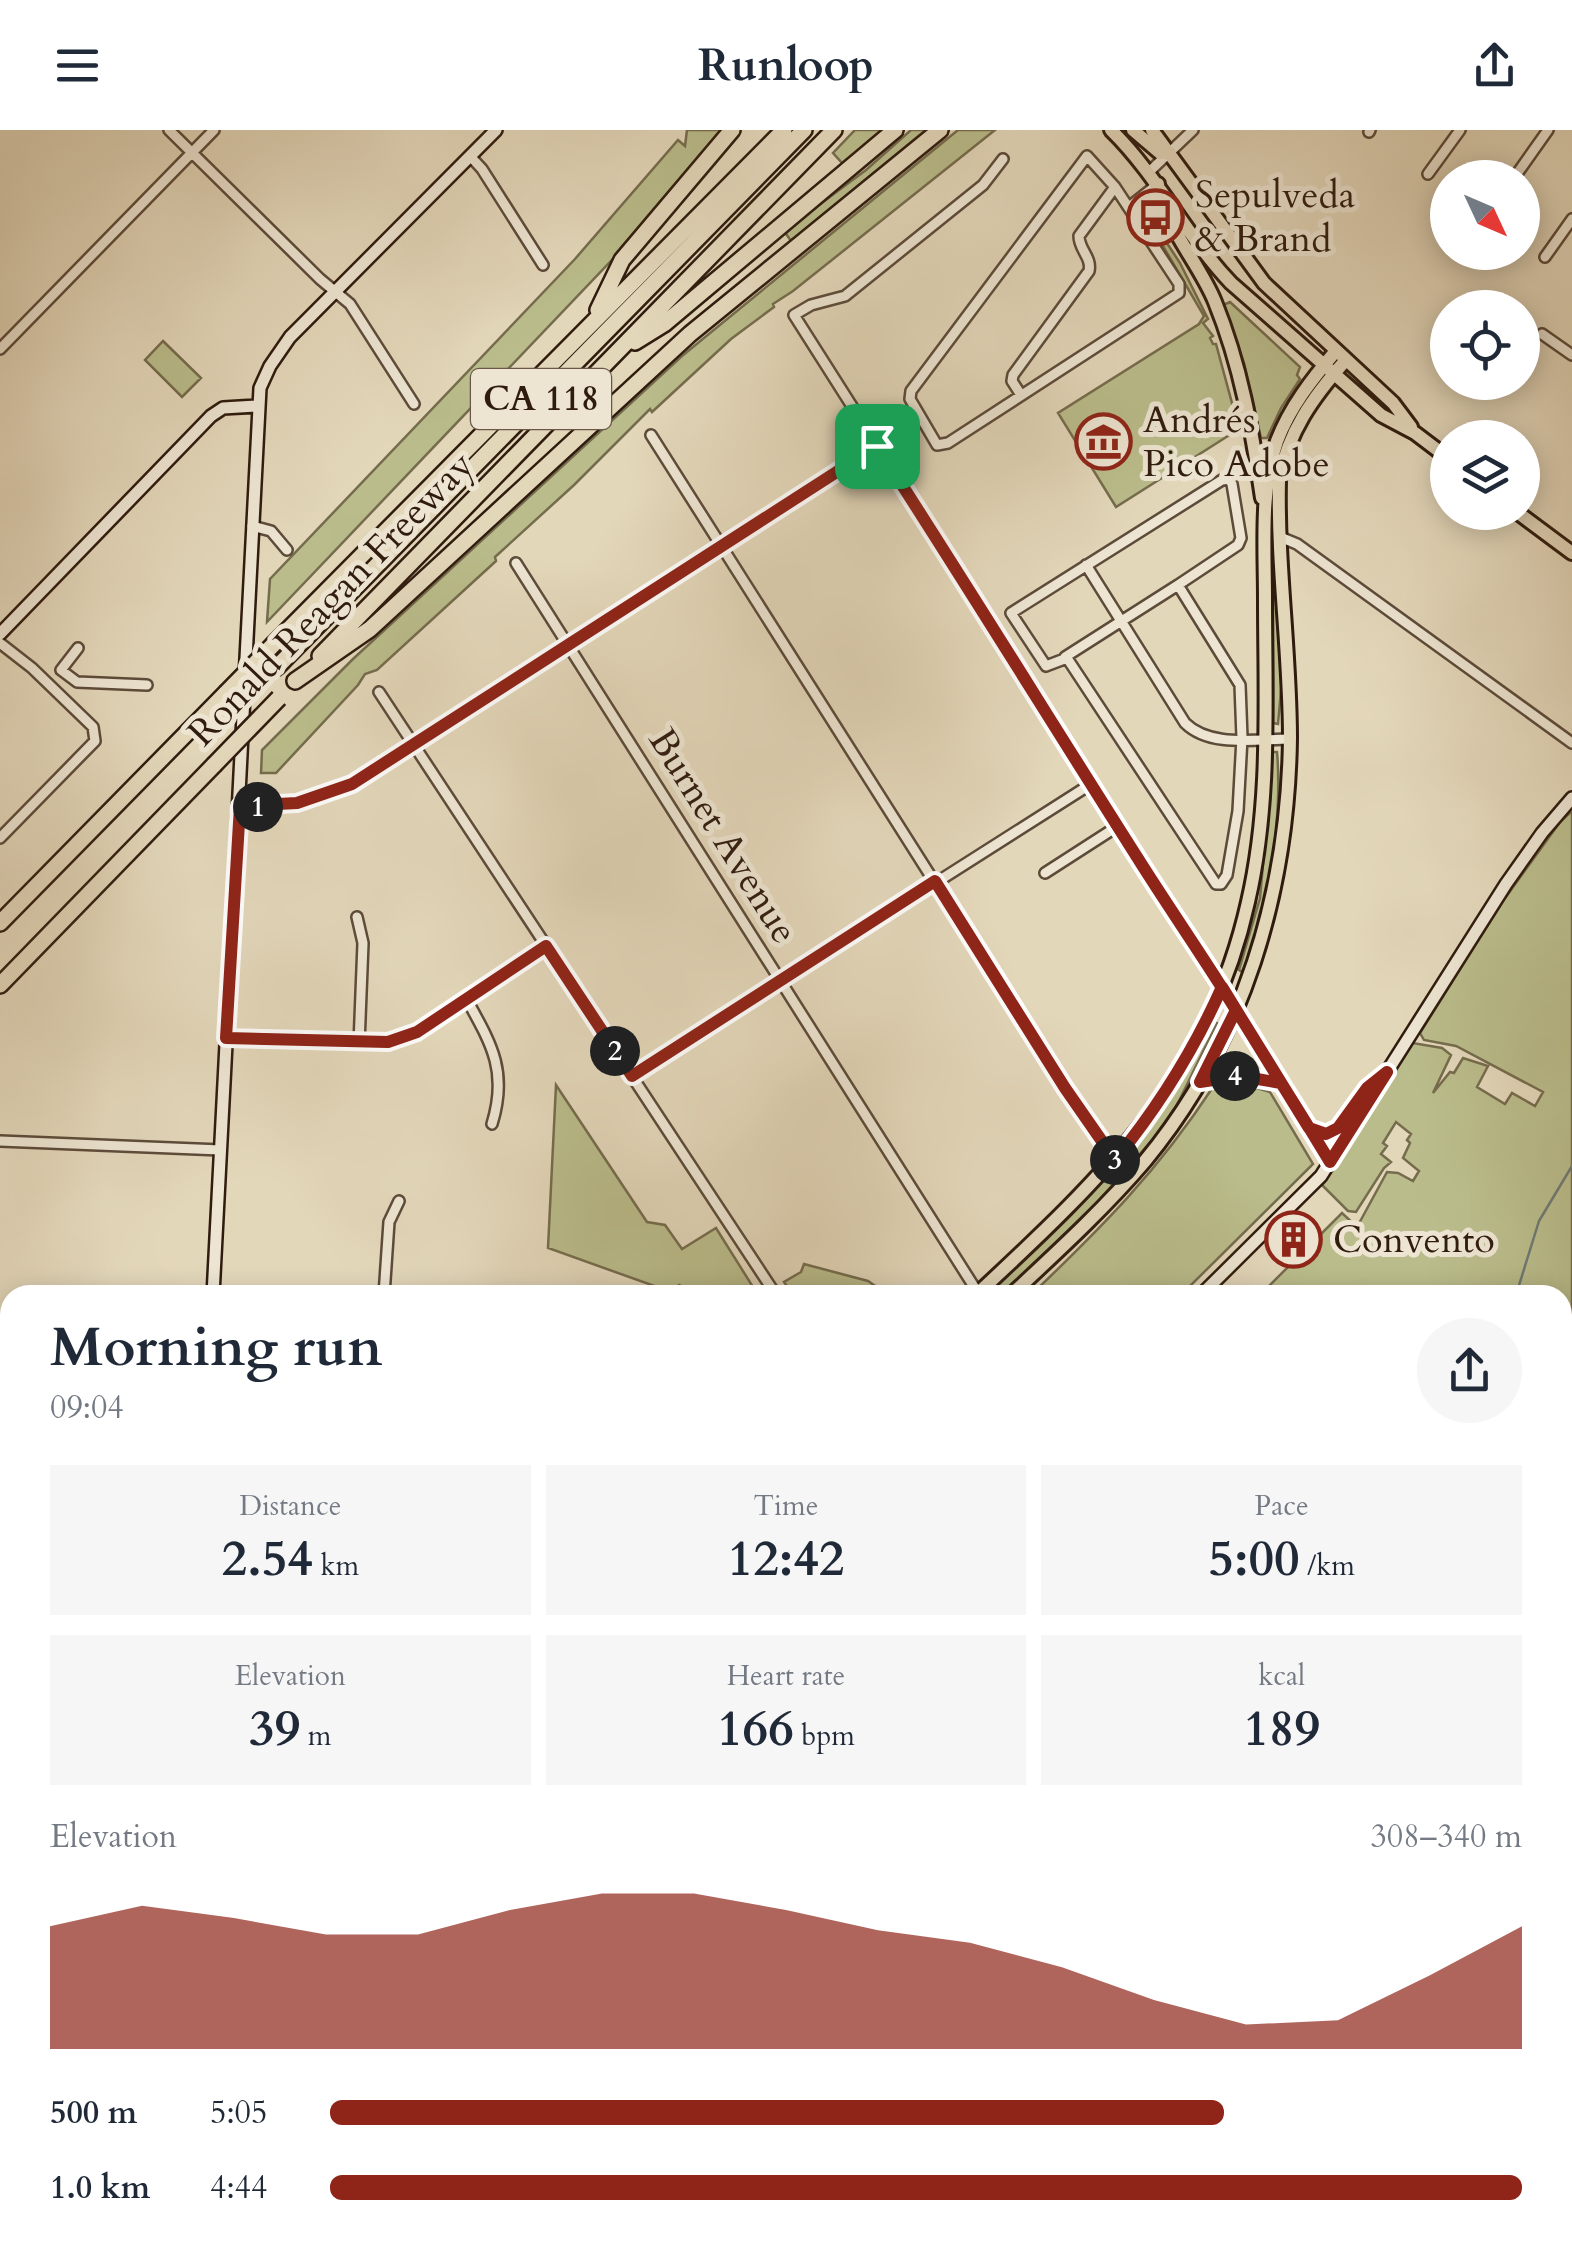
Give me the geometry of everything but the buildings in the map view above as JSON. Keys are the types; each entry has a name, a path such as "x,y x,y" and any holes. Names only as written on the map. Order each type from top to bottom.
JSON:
{"highway":[{"path":"592,322 622,260 732,130"},
{"name":"Ronald Reagan Freeway","path":"0,923 784,130"},
{"name":"CA 118","path":"226,692 277,667 804,130"},
{"name":"Ronald Reagan Freeway","path":"0,985 834,130"},
{"path":"614,356 664,324 896,130"},
{"path":"295,681 370,630 690,334 940,130"},
{"name":"CA 118","path":"341,634 348,603 380,570 777,167 807,158"}],"main road":[{"path":"214,1285 260,388 281,347 496,130"},
{"path":"1112,130 1154,178 1220,272 1382,416 1430,444"},
{"path":"1133,130 1160,153 1170,153"},
{"path":"1152,130 1254,270 1392,402 1416,433"},
{"path":"1154,178 1160,202 1202,275 1236,360 1251,423 1266,526"},
{"path":"1021,1285 1135,1172 1165,1134 1200,1082 1236,1010 1264,934 1280,870 1290,739 1279,491 1284,458 1301,416 1340,356"},
{"path":"987,1285 1115,1160 1170,1087 1222,987 1244,922 1255,868 1265,739 1270,466 1277,442 1303,391 1328,371"},
{"path":"0,634 209,417 224,408 258,406"},
{"path":"1540,529 1572,553"},
{"path":"1210,1285 1312,1186 1330,1162 1516,869 1572,798"},
{"path":"1222,987 1330,1162"},
{"path":"1309,1128 1326,1134 1338,1128 1367,1088 1387,1072"},
{"path":"1200,1082 1240,1076 1281,1083"}],"street":[{"path":"169,130 350,304 414,404"},
{"path":"0,350 214,130"},
{"path":"1129,207 1193,130"},
{"path":"1428,174 1460,130"},
{"path":"1527,160 1548,130"},
{"path":"470,156 543,265"},
{"path":"1088,156 1129,207 1179,284 1179,293 1020,395 940,446 909,396 1088,156"},
{"path":"1003,159 983,185 845,296 811,305 794,315 1222,987"},
{"path":"1020,395 1013,375 1088,272 1090,260 1079,236 1114,187"},
{"path":"1544,257 1572,219"},
{"path":"1542,334 1570,349"},
{"path":"651,435 1065,1088 1115,1160"},
{"path":"240,806 297,803 352,784 877,446"},
{"path":"1228,479 1232,484 1241,538 1238,545 1046,666 1010,613 1086,565 1222,480 1228,479"},
{"path":"252,526 270,531 287,550"},
{"path":"1280,537 1297,544 1572,743"},
{"name":"Burnet Avenue","path":"516,563 971,1285"},
{"path":"1086,565 1185,724 1195,733 1210,739 1290,739"},
{"path":"1065,657 1212,881 1221,884 1227,875 1238,811 1240,685 1178,584"},
{"path":"0,643 49,684 96,734 95,741 0,838"},
{"path":"49,684 78,648"},
{"path":"61,670 77,682 146,685"},
{"path":"379,692 769,1285"},
{"path":"632,1076 1091,784"},
{"path":"1044,873 1118,826"},
{"path":"357,917 363,942 359,1044"},
{"path":"226,1038 388,1042 417,1032 546,946"},
{"path":"467,1000 496,1058 499,1102 492,1124"},
{"path":"0,1140 221,1150"},
{"path":"385,1285 389,1222 399,1201"}],"green space":[{"path":"687,130 724,130 629,242 267,622 270,579 575,259 678,140 685,146"},
{"path":"855,130 882,130 843,164 833,153"},
{"path":"911,130 926,130 791,241 784,231 866,170"},
{"path":"958,130 995,130 773,304 652,412 650,409 495,557 496,561 377,670 365,674 276,773 261,773 262,750 353,659 682,356"},
{"path":"1142,205 1180,263 1208,319 1203,323 1216,344 1239,429 1116,507 1058,413 1199,324 1204,316"},
{"path":"1230,302 1300,367 1300,379 1267,438 1261,438 1244,363 1223,305"},
{"path":"163,341 201,378 182,397 145,360"},
{"path":"1277,591 1282,679 1278,724 1273,723 1273,592"},
{"path":"1273,752 1277,752 1278,775 1273,865 1261,926 1242,972 1239,970 1260,898"},
{"path":"1572,811 1572,1285 1270,1285 1342,1213 1357,1227 1387,1172 1413,1181 1419,1171 1403,1158 1411,1134 1396,1122 1381,1154 1391,1162 1356,1212 1348,1211 1322,1185 1413,1043 1442,1048 1451,1055 1433,1093 1463,1058 1488,1066 1477,1087 1505,1104 1512,1093 1535,1106 1543,1092 1456,1046 1424,1040 1420,1033 1503,901"},
{"path":"1214,1021 1217,1023 1177,1105 1154,1138 1084,1217 1012,1285 996,1285 1070,1215 1130,1150 1157,1114"},
{"path":"1244,1084 1270,1092 1313,1164 1191,1285 1041,1285 1128,1197 1213,1087"},
{"path":"556,1085 647,1222 665,1225 682,1249 716,1228 752,1285 652,1285 548,1248"},
{"path":"804,1264 874,1285 786,1285 784,1282 801,1272"}],"waterway":[{"path":"1519,1285 1539,1221 1572,1166"}],"place":[{"name":"Sepulveda & Brand","path":"1156,217"},
{"name":"Andrés Pico Adobe","path":"1104,442"},
{"name":"Convento","path":"1294,1240"}],"route":[{"path":"877,446 352,784 297,803 240,806 226,1038 388,1042 417,1032 546,946 632,1076 935,881 1115,1160 1170,1087 1222,987 1281,1083 1309,1128 1318,1133 1338,1128 1367,1088 1387,1072 1330,1162 1281,1083 1240,1076 1200,1082 1236,1010 1222,987 1196,946 1176,918 877,446"}]}
